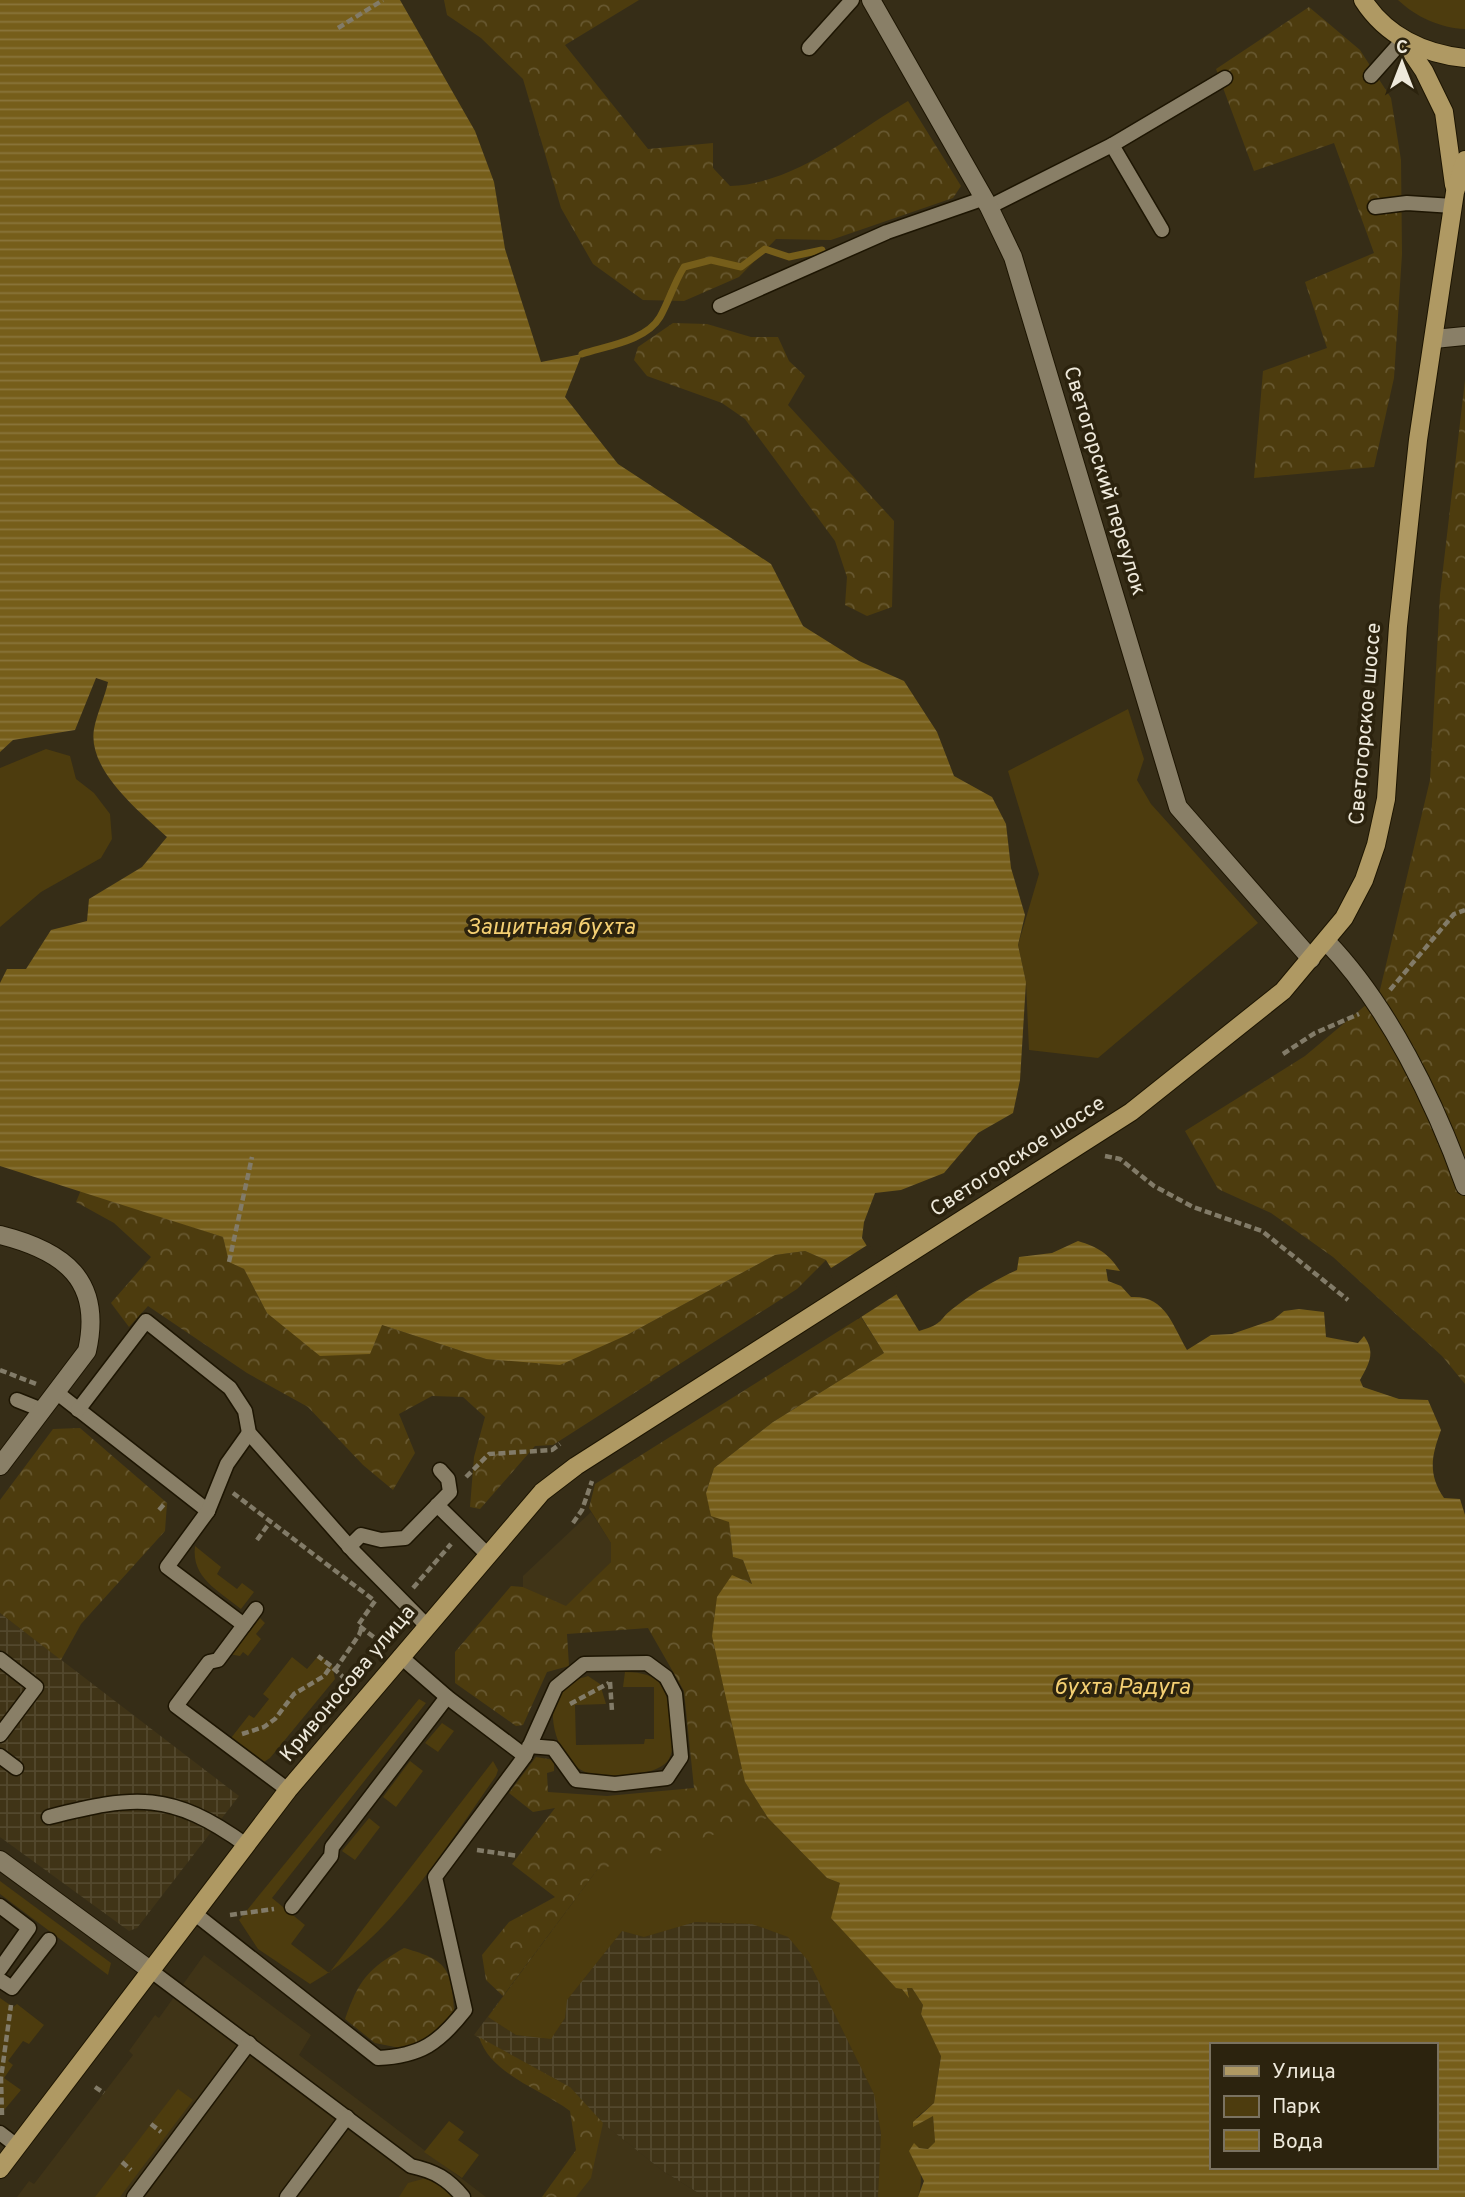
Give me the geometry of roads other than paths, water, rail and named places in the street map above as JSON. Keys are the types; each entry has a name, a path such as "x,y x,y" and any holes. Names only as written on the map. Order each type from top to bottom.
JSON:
{"main road":[{"path":"1363,0 1382,23 1403,40 1422,50 1465,58"},
{"name":"Светогорское шоссе","path":"1403,40 1424,71 1444,112 1454,199"},
{"name":"Светогорское шоссе","path":"813,1314 1131,1112 1264,1008 1311,959 1344,918 1364,880 1376,845 1386,799 1398,626 1418,440 1454,199 1465,160"},
{"name":"Кривоносова улица","path":"0,2169 288,1790 542,1492 576,1466 813,1314"}],"street":[{"name":"Светогорский переулок","path":"871,0 987,202 1013,257 1178,807 1311,959"},
{"path":"1434,339 1465,337"},
{"path":"1326,941 1353,968 1392,1033 1445,1129 1465,1186"},
{"path":"0,1235 29,1243 56,1257 79,1277 91,1304 92,1329 88,1351 0,1466"},
{"path":"0,1860 150,1970"}],"lane":[{"path":"809,48 852,0"},
{"path":"1371,76 1403,40"},
{"path":"720,306 887,232 987,202 1112,145 1225,78"},
{"path":"1112,145 1161,230"},
{"path":"1375,206 1454,199"},
{"path":"78,1410 146,1321 230,1388 245,1410 249,1433 349,1547 402,1604 426,1625"},
{"path":"55,1392 208,1511"},
{"path":"17,1400 42,1410"},
{"path":"244,1625 167,1567 208,1511 227,1464 249,1433"},
{"path":"349,1547 361,1535 381,1540 405,1538 450,1492 448,1479 440,1470"},
{"path":"437,1505 488,1555"},
{"path":"256,1609 218,1660 209,1662 176,1706 288,1790"},
{"path":"194,1913 378,2058 404,2057 434,2043 465,2010 435,1877 527,1751 556,1687 584,1664 647,1663 666,1677 675,1695 681,1757 667,1778 615,1784 576,1780 553,1748 527,1751 447,1697 400,1656"},
{"path":"0,1659 36,1687 0,1735"},
{"path":"292,1907 331,1856 332,1847 447,1697"},
{"path":"0,1756 16,1768"},
{"path":"49,1816 103,1803 145,1801 185,1808 246,1845"},
{"path":"0,1906 29,1928 0,1969"},
{"path":"6,1984 49,1940"},
{"path":"150,1970 411,2165 432,2170 450,2182 463,2197"},
{"path":"134,2197 249,2043"},
{"path":"287,2197 347,2116"},
{"path":"1,2126 17,2146"}],"water":[{"name":"Защитная бухта","path":"0,0 400,0 475,131 494,182 505,249 541,362 582,354 565,397 618,464 771,564 803,626 859,661 904,681 937,732 954,776 992,797 1006,824 1011,868 1025,915 1018,945 1026,982 1020,1080 1013,1113 978,1133 944,1173 901,1190 875,1193 864,1222 862,1238 919,1331 938,1323 970,1296 1017,1270 1019,1257 1052,1253 1078,1241 1102,1252 1116,1265 1120,1271 1106,1269 1108,1281 1121,1286 1131,1297 1143,1298 1160,1306 1172,1321 1187,1350 1211,1335 1232,1334 1273,1320 1284,1311 1299,1309 1324,1312 1326,1337 1358,1343 1364,1336 1368,1342 1370,1358 1360,1380 1363,1387 1399,1399 1428,1400 1441,1430 1433,1457 1435,1481 1444,1498 1460,1499 1465,1515 1465,2197 918,2197 924,2181 909,2151 914,2143 919,2148 928,2149 935,2142 933,2116 913,2127 913,2122 934,2103 941,2056 921,2014 923,2005 912,1988 907,1988 909,1998 902,1989 896,1988 831,1918 840,1883 827,1878 768,1818 745,1782 712,1636 717,1597 732,1575 752,1584 743,1560 733,1557 729,1522 711,1516 706,1493 714,1468 773,1422 884,1353 826,1260 805,1251 775,1255 627,1335 560,1365 486,1359 382,1325 370,1354 320,1356 267,1313 244,1269 229,1262 223,1237 0,1166 0,983 7,969 26,969 51,930 87,921 89,899 142,867 167,837 130,803 107,775 99,760 94,744 94,729 108,682 96,678 75,730 13,740 0,752"}],"waterway":[{"path":"582,354 625,342 654,325 684,267 711,260 741,267 765,249 789,257 822,250"}],"water label":[{"name":"бухта Радуга","path":"1122,1688"}]}
